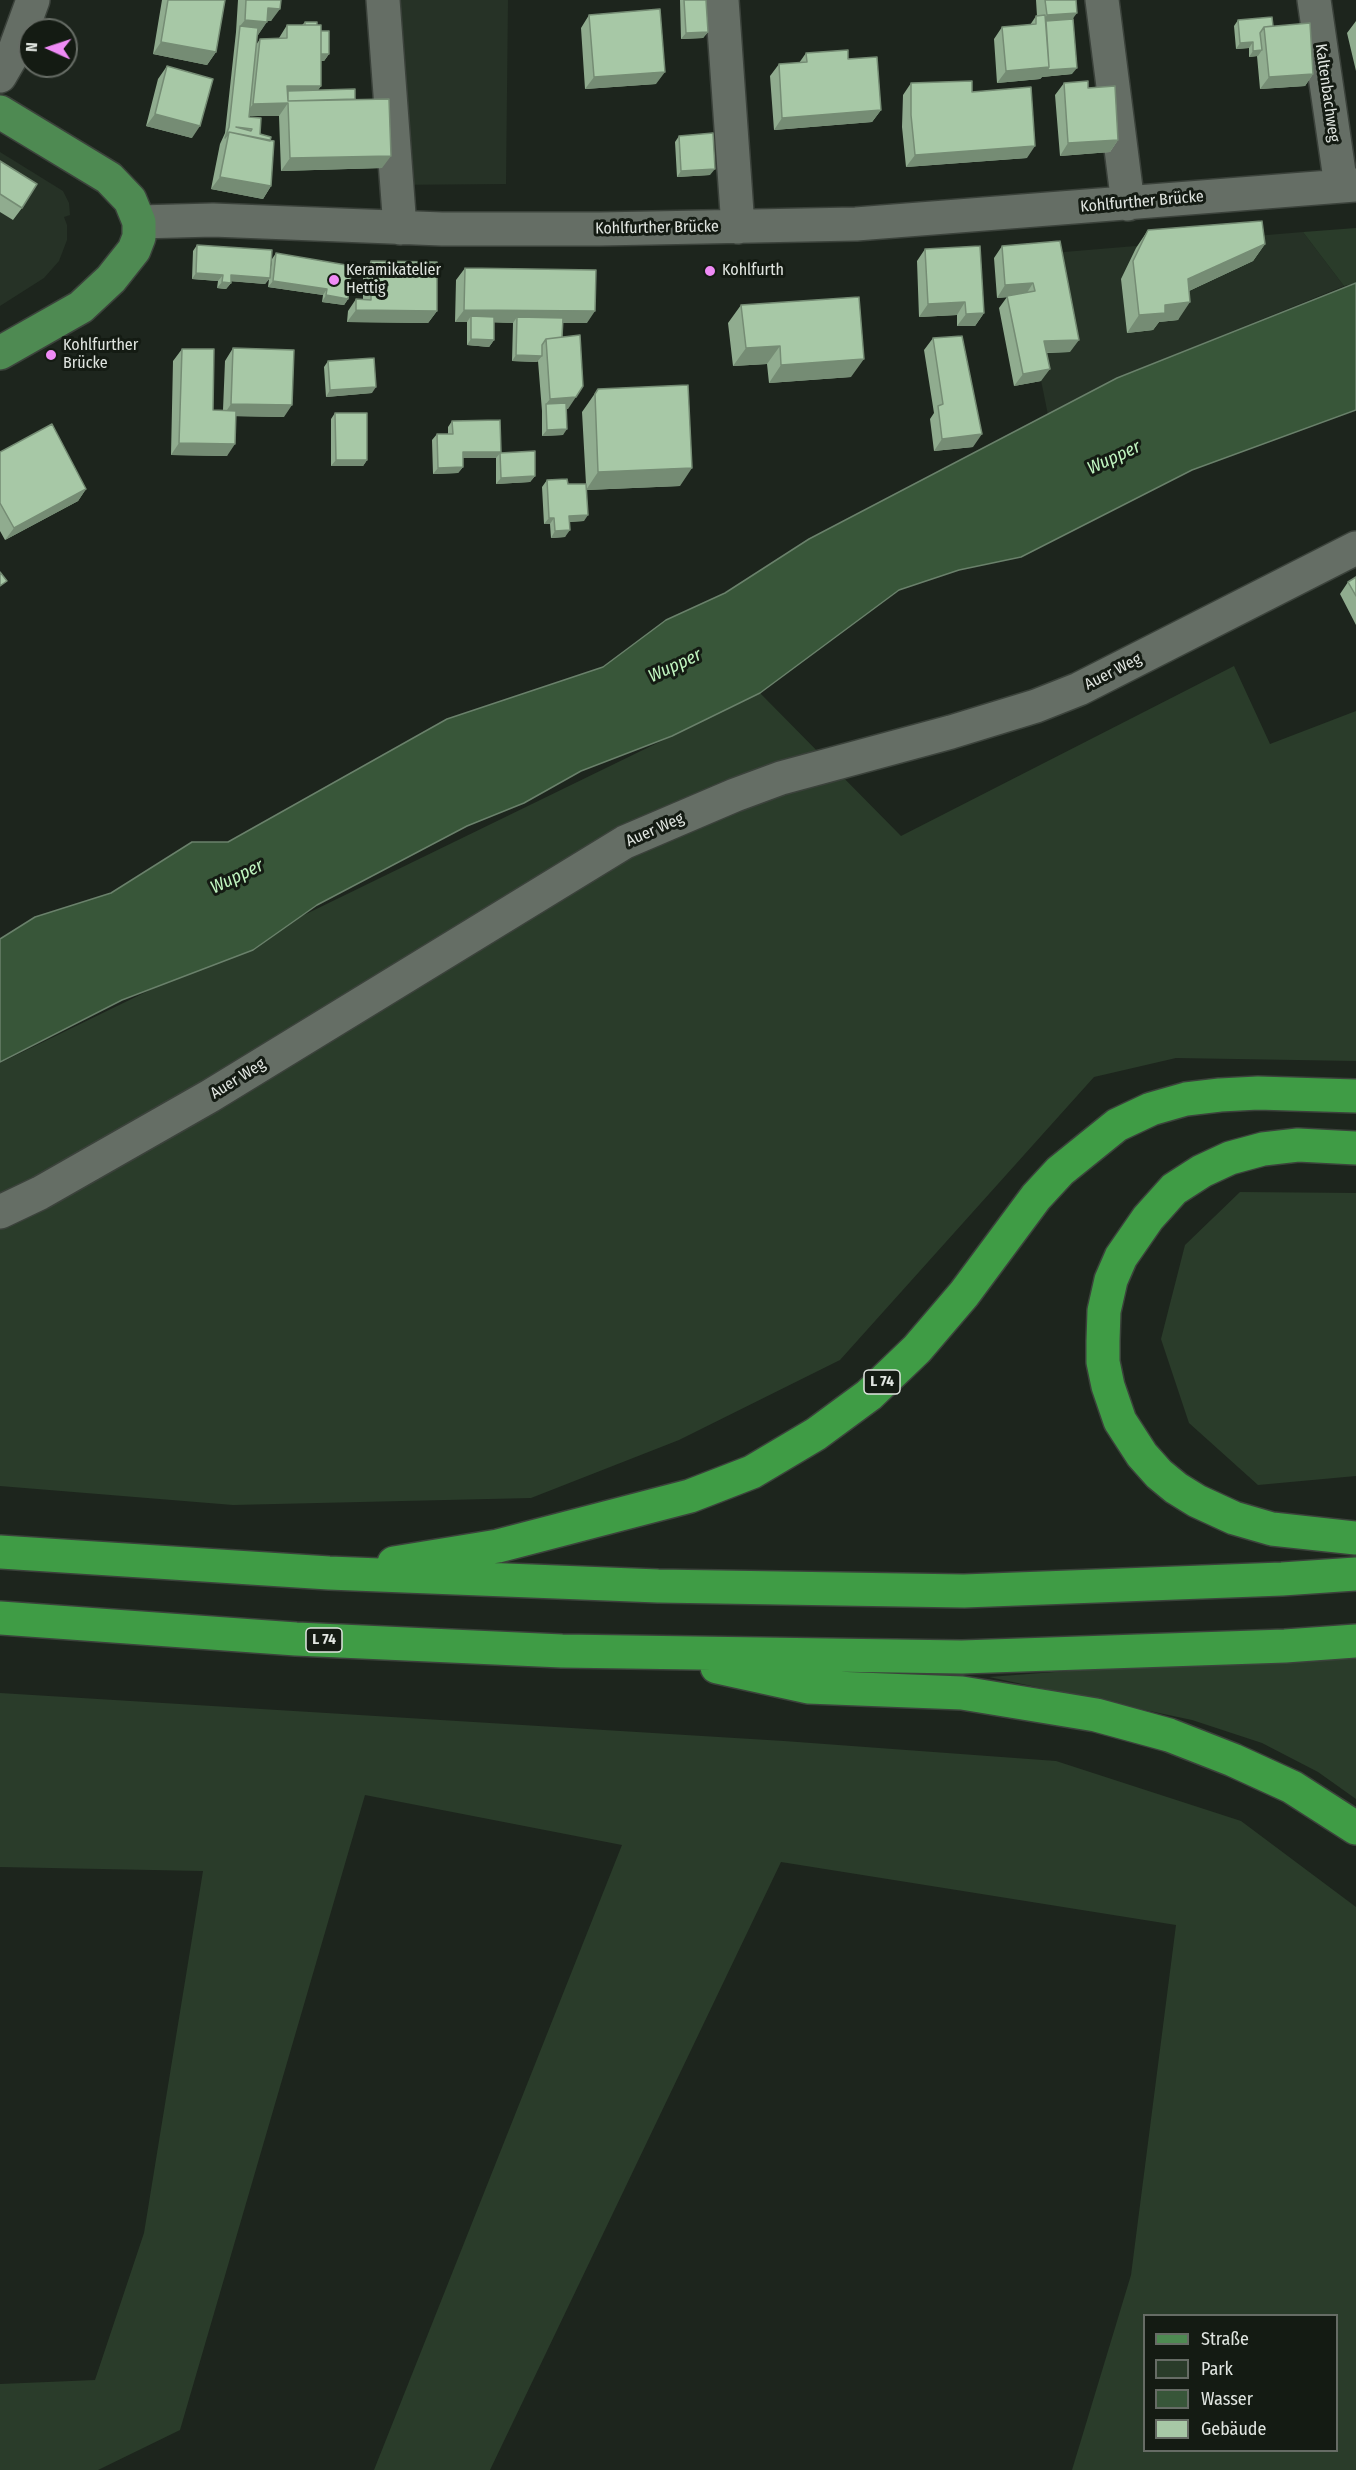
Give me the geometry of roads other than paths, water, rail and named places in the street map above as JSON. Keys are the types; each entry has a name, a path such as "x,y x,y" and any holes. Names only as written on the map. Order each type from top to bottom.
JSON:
{"highway":[{"name":"L 74","path":"329,1574 498,1546 690,1496 752,1472 816,1434 869,1395 917,1349 964,1294 1036,1197 1060,1171 1117,1125 1151,1109 1186,1099 1258,1093 1356,1096"},
{"path":"1356,1148 1298,1146 1263,1149 1230,1158 1202,1171 1174,1190 1148,1218 1121,1257 1111,1280 1104,1311 1103,1362 1107,1386 1120,1421 1142,1455 1176,1488 1197,1502 1234,1518 1272,1529 1356,1538"},
{"name":"L 74","path":"0,1552 329,1574 646,1586 964,1591 1356,1574"},
{"name":"L 74","path":"0,1618 296,1639 562,1651 962,1657 1285,1646 1356,1641"},
{"name":"L 74","path":"648,1652 808,1687 962,1693 1096,1715 1169,1735 1233,1760 1292,1787 1356,1828"}],"main road":[{"path":"0,112 109,178 130,200 139,222 139,237 134,250 111,279 81,307 0,352"}],"street":[{"path":"0,76 14,52 33,0"},
{"path":"383,0 400,228"},
{"path":"722,0 738,227"},
{"path":"1102,0 1128,204"},
{"name":"Kaltenbachweg","path":"1314,0 1348,186"},
{"name":"Kohlfurther Brücke","path":"139,222 213,220 400,228 600,229 855,225 1348,186"},
{"name":"Auer Weg","path":"0,1212 40,1193 210,1096 625,842 781,778 951,732 1036,706 1068,693 1356,548"}],"water":[{"name":"Wupper","path":"1356,283 1356,410 1192,470 1021,557 959,570 899,590 760,693 672,736 581,771 524,803 467,826 317,905 253,950 122,1000 0,1062 0,939 35,917 111,893 192,842 228,842 447,719 603,667 666,620 725,593 809,539 1117,378"}],"place":[{"name":"Kohlfurth","path":"710,271"},
{"name":"Keramikatelier Hettig","path":"334,280"},
{"name":"Kohlfurther Brücke","path":"51,355"}]}
